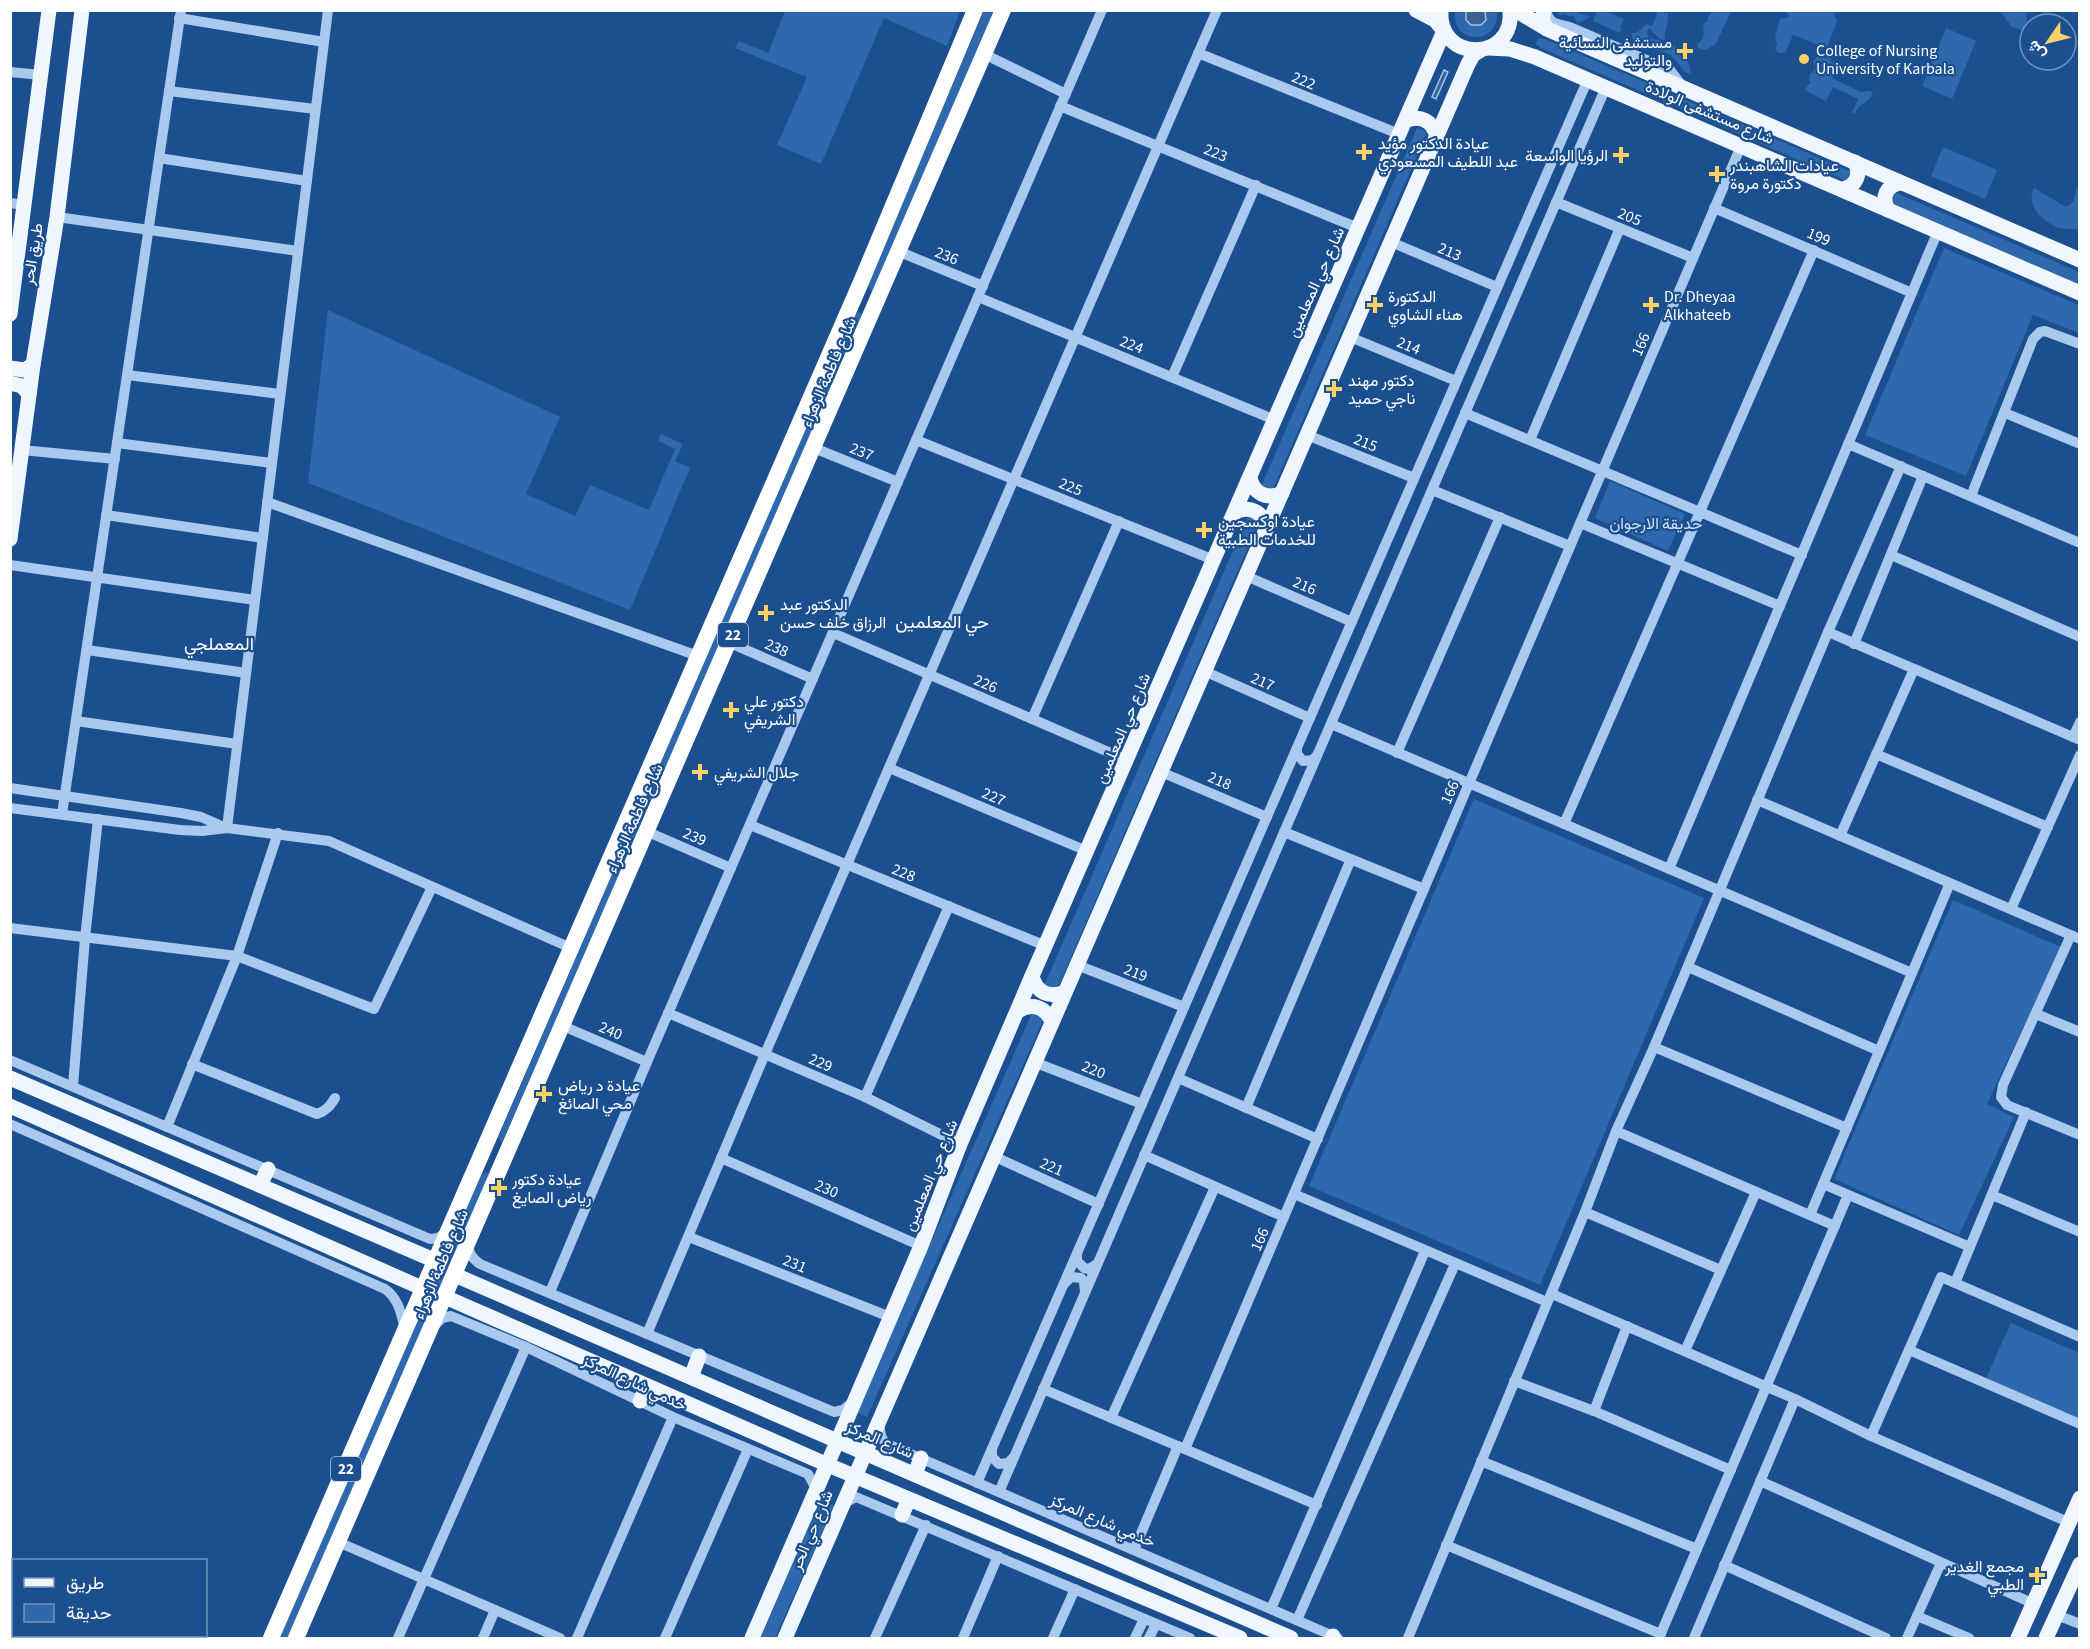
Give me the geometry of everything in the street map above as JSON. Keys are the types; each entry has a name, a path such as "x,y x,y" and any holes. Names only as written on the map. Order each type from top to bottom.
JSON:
{"highway":[{"name":"شارع فاطمة الزهراء","path":"272,1638 406,1331 418,1291 489,1139 849,310 975,10"},
{"name":"شارع فاطمة الزهراء","path":"296,1638 463,1265 498,1174 900,252 1003,10"},
{"path":"861,282 870,291 882,292"},
{"path":"849,310 862,311 869,321"},
{"path":"489,1139 497,1148 509,1149"},
{"path":"478,1163 490,1165 498,1174"},
{"path":"345,1471 354,1479 367,1479"},
{"path":"333,1497 346,1499 354,1508"}],"main road":[{"name":"طريق الحر","path":"10,314 17,204 40,75 48,10"},
{"name":"طريق الحر","path":"10,539 33,365 57,217 82,10"},
{"name":"شارع مستشفى الولادة","path":"1416,10 1435,20 1457,45 1469,50 1505,48 1520,51 2079,293"},
{"path":"1441,10 1444,31"},
{"path":"882,1412 1471,57 1498,43 1510,24 1510,10"},
{"name":"شارع مستشفى الولادة","path":"1515,10 1547,29 2079,260"},
{"path":"1545,10 1542,19 1547,29"},
{"name":"شارع حي المعلمين","path":"838,1441 1032,975 1444,31"},
{"path":"1402,127 1414,118 1428,121 1437,137"},
{"path":"1843,189 1851,187 1856,181 1858,173 1855,162"},
{"path":"1888,210 1884,203 1886,191 1892,185 1900,183"},
{"path":"10,368 24,370 33,365"},
{"path":"10,383 22,386 29,394"},
{"path":"1250,478 1252,486 1262,495 1282,493"},
{"path":"1235,512 1249,509 1257,512 1264,519 1267,528"},
{"path":"1032,975 1035,984 1044,993 1052,995 1065,992"},
{"path":"1018,1011 1027,1006 1036,1006 1044,1010 1052,1022"},
{"path":"10,1078 260,1185 437,1248"},
{"path":"10,1106 281,1234 418,1291"},
{"path":"260,1185 268,1169"},
{"name":"شارع المركز","path":"463,1265 691,1377 1291,1638"},
{"path":"446,1303 1240,1638"},
{"path":"691,1377 699,1356"},
{"path":"640,1401 647,1386"},
{"name":"شارع حي الحر","path":"784,1638 882,1412"},
{"name":"شارع حي الحر","path":"752,1638 838,1441"},
{"path":"915,1474 921,1458"},
{"path":"2018,1638 2079,1498"},
{"path":"902,1515 909,1499"},
{"path":"2046,1638 2079,1564"}],"street":[{"path":"227,828 328,10"},
{"path":"550,1292 668,1013 1102,10"},
{"path":"647,1334 765,1054 1216,10"},
{"path":"1545,10 1556,25 1570,27 1670,70 1686,89"},
{"path":"62,814 180,14 324,42"},
{"name":"222","path":"1198,53 1402,127"},
{"path":"984,54 1066,94"},
{"path":"10,72 40,75"},
{"path":"977,1483 1588,79"},
{"path":"999,1492 1606,87"},
{"path":"169,91 315,109"},
{"path":"1576,106 1579,102 1589,101 1593,104 1595,114"},
{"name":"223","path":"1060,106 1358,228"},
{"name":"166","path":"1134,1550 1182,1448 1318,1139 1741,146"},
{"path":"159,158 307,181"},
{"path":"1172,377 1256,185"},
{"name":"205","path":"1557,202 1693,258"},
{"name":"199","path":"1714,208 1912,293"},
{"path":"57,217 298,251"},
{"path":"1530,440 1620,228"},
{"path":"1669,869 1938,231"},
{"name":"213","path":"1391,242 1497,287"},
{"path":"1564,824 1814,250"},
{"name":"236","path":"900,252 983,286"},
{"name":"224","path":"978,297 1275,420"},
{"path":"1971,496 2033,339 2040,332 2050,331 2079,344"},
{"name":"214","path":"1350,337 1456,381"},
{"path":"127,375 280,394"},
{"path":"2005,412 2079,444"},
{"path":"1465,413 1802,555"},
{"path":"1436,428 1438,438 1442,441 1452,440 1455,437"},
{"name":"215","path":"1307,435 1414,478"},
{"name":"225","path":"916,440 1214,560"},
{"path":"117,443 272,463"},
{"path":"1848,444 2079,543"},
{"name":"237","path":"814,448 898,482"},
{"path":"1425,453 1433,449 1437,450 1442,453 1444,462"},
{"path":"22,450 115,459"},
{"path":"1408,1638 1585,1212 1616,1131 1654,1047 1828,632 1901,466"},
{"path":"1854,644 1923,476"},
{"path":"1432,490 1570,546"},
{"path":"267,502 698,656"},
{"path":"106,515 263,538"},
{"path":"1397,753 1500,518"},
{"path":"1032,719 1119,521"},
{"path":"1580,523 1780,606"},
{"path":"1891,555 2079,637"},
{"path":"10,565 255,600"},
{"name":"216","path":"1246,576 1352,622"},
{"path":"1828,632 2076,739 2079,722"},
{"name":"226","path":"833,633 1127,760"},
{"name":"238","path":"730,642 813,679"},
{"path":"87,650 246,673"},
{"path":"1840,836 1914,669"},
{"name":"217","path":"1204,671 1310,718"},
{"path":"76,721 237,744"},
{"path":"1330,724 1912,973"},
{"path":"1297,748 1297,754 1303,761 1313,760 1317,755"},
{"path":"1876,754 2048,827"},
{"path":"2011,909 2079,755"},
{"name":"227","path":"889,768 1088,851"},
{"path":"1286,773 1300,769 1306,776 1306,782"},
{"name":"218","path":"1161,772 1267,817"},
{"path":"10,788 181,813 201,817 227,828"},
{"path":"1757,800 2075,937 2003,1085 2001,1097 2007,1105 2079,1135"},
{"path":"10,808 191,831 227,828 278,833 329,842 571,948"},
{"path":"73,1086 85,938 98,819"},
{"name":"228","path":"750,825 1046,946"},
{"name":"239","path":"648,832 731,868"},
{"path":"1284,832 1424,889"},
{"path":"167,1127 237,956 278,833"},
{"path":"1246,1108 1351,859"},
{"path":"1810,1215 1950,883"},
{"path":"10,928 237,956 374,1009 432,887"},
{"path":"865,1097 949,906"},
{"name":"219","path":"1077,965 1184,1007"},
{"path":"1688,967 1879,1052"},
{"name":"229","path":"668,1013 865,1097 960,1144"},
{"path":"2036,1014 2079,1032"},
{"name":"240","path":"563,1026 648,1062"},
{"path":"1654,1047 1847,1128"},
{"path":"10,1060 430,1239 438,1238 437,1248"},
{"name":"220","path":"1034,1062 1142,1104"},
{"path":"192,1064 317,1114 329,1107 335,1098"},
{"path":"1178,1078 1318,1139"},
{"path":"1954,1283 2026,1112"},
{"path":"10,1124 281,1234 386,1289 399,1306 406,1331"},
{"path":"1616,1131 1835,1226"},
{"path":"1144,1155 1284,1217"},
{"name":"221","path":"993,1156 1099,1204"},
{"name":"230","path":"721,1158 921,1246"},
{"path":"1822,1184 1970,1247"},
{"path":"1111,1418 1215,1187"},
{"path":"1684,1351 1756,1192"},
{"path":"1294,1194 1455,1264 1627,1326 2068,1522"},
{"path":"1446,1545 1660,1636 1848,1195"},
{"path":"1992,1195 2079,1232"},
{"path":"1585,1212 1721,1270"},
{"name":"231","path":"689,1237 890,1317"},
{"path":"1271,1609 1425,1251"},
{"path":"463,1265 469,1252 472,1259 480,1264 834,1412 850,1406 856,1397"},
{"path":"1077,1255 1077,1261 1084,1268 1089,1269 1097,1264"},
{"path":"1297,1620 1455,1264"},
{"path":"1871,1436 1941,1277 2079,1336"},
{"path":"1065,1283 1071,1278 1081,1278 1085,1292"},
{"name":"خدمي شارع المركز","path":"432,1330 436,1322 451,1316 526,1347 673,1417 808,1474 815,1487 814,1497"},
{"path":"1594,1411 1627,1326"},
{"path":"398,1638 526,1347"},
{"path":"1909,1350 2079,1424"},
{"path":"1514,1381 1594,1411 1731,1470"},
{"path":"1043,1389 1317,1505"},
{"path":"1694,1638 1795,1399"},
{"name":"خدمي شارع المركز","path":"882,1412 878,1426 885,1443 1335,1638"},
{"path":"577,1638 673,1417"},
{"path":"666,1638 748,1449"},
{"path":"992,1449 992,1457 999,1464 1008,1463 1014,1457"},
{"path":"1481,1461 1697,1549"},
{"path":"1760,1481 2034,1604"},
{"path":"840,1508 850,1498 856,1497 1190,1638"},
{"path":"875,1638 926,1525"},
{"path":"338,1542 560,1638"},
{"path":"963,1638 998,1556"},
{"path":"1907,1638 1941,1563"},
{"path":"1724,1565 1886,1638"},
{"path":"1053,1638 1075,1589"},
{"path":"483,1638 495,1610"},
{"path":"2057,1615 2079,1624"},
{"path":"1917,1616 1969,1638"},
{"path":"1135,1638 1144,1619"},
{"path":"1149,1638 1156,1624"}],"green space":[{"path":"785,10 960,11 947,46 884,18 821,164 777,145 807,77 735,48 739,41 768,53"},
{"path":"1497,10 1496,22 1492,30 1484,35 1468,36 1460,31 1456,22 1455,11"},
{"path":"1561,10 1577,11 1591,17 1578,23 1572,15 1570,17 1565,14 1558,15"},
{"path":"984,11 996,11 873,291 870,291 868,284"},
{"path":"1597,11 1604,11 1624,19 1620,33 1593,21"},
{"path":"1658,11 1668,13 1665,40 1660,39 1649,28 1647,32 1649,38 1668,43 1681,51 1691,69 1691,74 1685,72 1671,55 1634,42 1631,34 1638,32 1646,24 1652,26"},
{"path":"1713,11 1731,11 1716,44 1705,50 1698,48 1697,44 1703,35 1703,24 1708,21"},
{"path":"1785,11 1833,11 1837,21 1827,48 1821,50 1821,46 1793,35 1785,53 1778,53 1775,48 1777,44 1775,37 1780,19 1790,17"},
{"path":"2000,11 2026,11 2018,12 2018,29 2012,27"},
{"path":"1946,28 1976,41 1952,99 1922,86"},
{"path":"1538,38 1545,39 1854,173 1849,182 1541,48 1536,44"},
{"path":"1835,49 1830,61 1838,65 1832,78 1861,92 1873,92 1855,113 1852,113 1858,99 1833,87 1826,101 1804,90 1811,82 1809,81 1810,73 1815,68 1813,61 1817,57 1827,58"},
{"path":"1417,128 1427,132 1271,494 1260,489"},
{"path":"1943,147 1997,170 1985,199 1931,176"},
{"path":"2079,185 2079,229 2060,228 2048,222 2034,207 2032,195 2034,188 2066,207 2073,202"},
{"path":"1892,191 2079,272 2079,284 1887,201"},
{"path":"1944,248 2079,305 2079,333 2033,315 1966,476 1865,435"},
{"path":"328,310 560,417 526,494 575,516 590,485 649,510 675,449 658,441 661,434 683,444 675,461 690,468 630,610 308,483"},
{"path":"858,312 863,314 502,1143 498,1138 855,314"},
{"name":"حديقة الارجوان","path":"1610,481 1685,514 1668,551 1595,518"},
{"path":"1249,514 1260,519 1056,992 1044,986"},
{"path":"1474,799 1704,898 1540,1285 1309,1186"},
{"path":"1953,900 2061,947 1987,1104 2014,1117 1959,1235 1834,1179"},
{"path":"1033,1011 1045,1016 867,1417 856,1412"},
{"path":"489,1173 290,1638 278,1638 482,1174"},
{"path":"2011,1323 2079,1353 2079,1418 1986,1378"},
{"path":"820,1499 834,1505 775,1638 761,1638"}],"shaded area":[{"path":"1466,11 1485,11 1486,20 1481,25 1471,25 1466,20"},
{"path":"1444,70 1448,72 1436,99 1432,97"}],"place":[{"name":"مستشفى النسائية والتوليد","path":"1685,51"},
{"name":"College of Nursing University of Karbala","path":"1804,59"},
{"name":"عيادة الدكتور مؤيد عبد اللطيف المسعودي","path":"1364,152"},
{"name":"الرؤيا الواسعة","path":"1621,155"},
{"name":"عيادات الشاهبندر دكتورة مروة","path":"1717,174"},
{"name":"الدكتورة هناء الشاوي","path":"1375,305"},
{"name":"Dr. Dheyaa Alkhateeb","path":"1651,305"},
{"name":"دكتور مهند ناجي حميد","path":"1334,389"},
{"name":"عيادة اوكسجين للخدمات الطبية","path":"1204,530"},
{"name":"الدكتور عبد الرزاق خلف حسن","path":"766,613"},
{"name":"دكتور علي الشريفي","path":"731,710"},
{"name":"جلال الشريفي","path":"700,772"},
{"name":"عيادة د رياض محي الصائغ","path":"544,1094"},
{"name":"عيادة دكتور رياض الصايغ","path":"499,1188"},
{"name":"مجمع الغدير الطبي","path":"2037,1575"}],"district":[{"name":"حي المعلمين","path":"942,622"},
{"name":"المعملجي","path":"219,644"}]}
